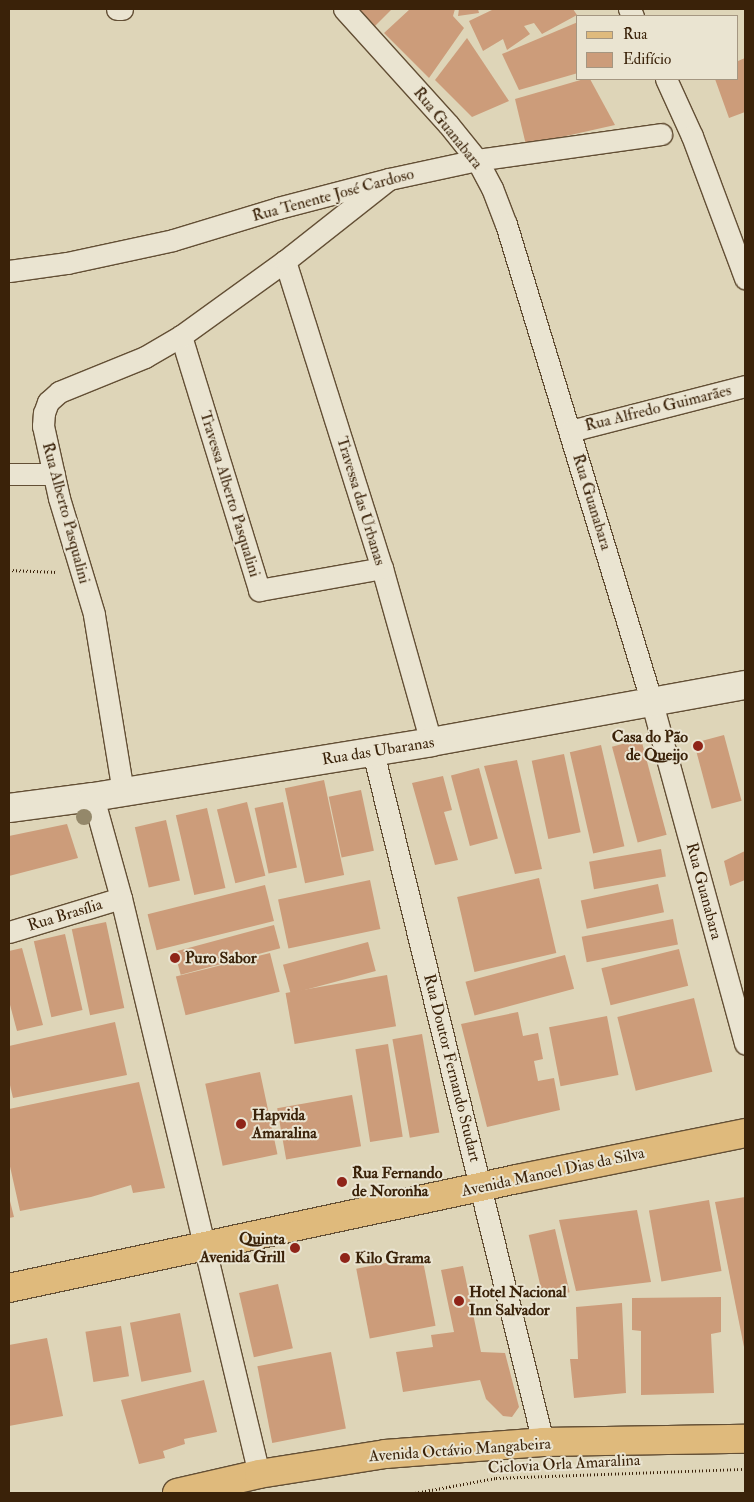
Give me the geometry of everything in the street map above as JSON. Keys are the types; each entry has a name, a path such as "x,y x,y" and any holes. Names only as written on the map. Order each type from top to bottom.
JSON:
{"main road":[{"name":"Avenida Manoel Dias da Silva","path":"9,1288 205,1245 745,1133"},
{"name":"Avenida Octávio Mangabeira","path":"178,1493 259,1474 385,1454 543,1442 745,1439"}],"street":[{"path":"117,9 122,9"},
{"name":"Rua Guanabara","path":"344,9 478,160 492,188 506,224 652,703 745,1044"},
{"path":"666,80 692,136 745,278"},
{"name":"Rua Tenente José Cardoso","path":"9,271 67,263 173,240 278,208 388,179 478,160 661,134"},
{"name":"Rua Alberto Pasqualini","path":"123,792 94,614 54,474 43,426 44,413 48,402 59,392 145,357 181,336 285,262 388,179"},
{"name":"Travessa das Urbanas","path":"285,262 382,568 431,742"},
{"name":"Travessa Alberto Pasqualini","path":"181,336 259,590 382,568"},
{"name":"Rua Alfredo Guimarães","path":"570,430 745,386"},
{"path":"9,474 54,474"},
{"name":"Rua das Ubaranas","path":"9,808 93,797 373,752 745,685"},
{"name":"Rua Doutor Fernando Studart","path":"373,752 482,1187 543,1442"},
{"path":"93,797 121,898 259,1474"},
{"name":"Rua Brasília","path":"9,932 121,898"}],"path":[{"path":"9,570 81,573"},
{"name":"Ciclovia Orla Amaralina","path":"415,1493 496,1478 745,1469"}],"building":[{"path":"359,9 392,9 375,26"},
{"path":"410,9 455,9 453,16 464,28 429,78 384,33"},
{"path":"459,9 478,9 479,13 458,16"},
{"path":"494,9 573,9 577,15 542,34 534,23 524,26 530,34 507,50 503,39 483,51 469,21"},
{"path":"576,23 576,74 519,90 502,54"},
{"path":"467,38 509,101 472,117 435,80"},
{"path":"745,58 745,112 729,118 715,80 739,80 739,61"},
{"path":"581,80 591,80 615,125 526,145 515,99"},
{"path":"724,735 742,801 712,809 694,743"},
{"path":"641,739 667,835 638,842 612,747"},
{"path":"601,745 624,846 593,854 570,752"},
{"path":"564,754 581,832 548,839 532,761"},
{"path":"517,760 542,869 515,874 484,766"},
{"path":"479,768 498,839 470,846 451,776"},
{"path":"443,776 452,810 444,812 458,860 435,865 412,783"},
{"path":"324,780 344,875 305,883 285,788"},
{"path":"361,790 374,851 342,858 329,797"},
{"path":"247,802 265,876 235,883 217,809"},
{"path":"283,802 297,868 269,874 255,808"},
{"path":"207,808 225,888 194,895 176,815"},
{"path":"166,820 180,880 149,888 135,827"},
{"path":"67,824 78,858 9,876 9,836"},
{"path":"661,849 666,877 594,889 589,862"},
{"path":"745,851 745,880 730,886 724,861"},
{"path":"539,878 556,953 474,972 457,897"},
{"path":"370,880 380,929 288,948 278,900"},
{"path":"658,884 664,912 587,929 581,900"},
{"path":"265,885 274,921 157,950 148,914"},
{"path":"673,919 678,945 587,962 582,937"},
{"path":"106,922 124,1008 90,1015 72,929"},
{"path":"274,925 280,948 181,975 175,952"},
{"path":"65,934 83,1010 51,1017 34,941"},
{"path":"368,942 376,971 291,994 283,965"},
{"path":"22,948 43,1025 17,1031 9,1001 9,951"},
{"path":"679,949 688,986 611,1005 601,968"},
{"path":"270,953 280,992 186,1015 176,976"},
{"path":"565,955 574,989 475,1015 466,982"},
{"path":"387,975 396,1026 295,1044 286,993"},
{"path":"694,998 712,1072 636,1091 617,1017"},
{"path":"518,1012 523,1036 538,1033 543,1059 534,1061 538,1081 554,1078 560,1110 487,1127 461,1024"},
{"path":"607,1016 618,1075 561,1086 549,1027"},
{"path":"115,1022 127,1075 13,1098 9,1081 9,1046"},
{"path":"422,1034 439,1132 410,1138 392,1039"},
{"path":"388,1044 403,1137 370,1142 355,1049"},
{"path":"260,1072 277,1154 223,1166 205,1084"},
{"path":"139,1082 165,1188 133,1193 131,1185 91,1197 20,1211 9,1162 9,1109"},
{"path":"352,1095 361,1146 286,1159 277,1108"},
{"path":"9,1197 14,1217 9,1218"},
{"path":"745,1197 745,1347 744,1347 715,1202"},
{"path":"709,1200 722,1271 661,1281 649,1211"},
{"path":"637,1210 651,1282 576,1291 559,1220"},
{"path":"555,1229 570,1292 543,1298 529,1235"},
{"path":"422,1256 436,1326 370,1338 356,1269"},
{"name":"Hotel Nacional Inn Salvador","path":"463,1266 481,1352 505,1353 519,1407 512,1417 503,1416 486,1399 480,1380 403,1392 396,1352 433,1347 431,1335 454,1332 441,1270"},
{"path":"278,1284 293,1348 254,1357 239,1293"},
{"path":"721,1297 721,1332 711,1334 714,1393 641,1395 641,1331 632,1330 632,1298"},
{"path":"622,1303 626,1393 574,1398 570,1359 578,1359 576,1307"},
{"path":"180,1313 191,1372 141,1382 130,1323"},
{"path":"121,1326 129,1376 93,1382 85,1332"},
{"path":"47,1338 63,1416 9,1426 9,1345"},
{"path":"331,1352 346,1429 272,1443 257,1366"},
{"path":"204,1380 217,1432 184,1439 185,1444 163,1451 165,1458 139,1464 121,1400"}],"place":[{"name":"Casa do Pão de Queijo","path":"698,746"},
{"name":"Puro Sabor","path":"175,958"},
{"name":"Hapvida Amaralina","path":"241,1124"},
{"name":"Rua Fernando de Noronha","path":"342,1182"},
{"name":"Quinta Avenida Grill","path":"295,1248"},
{"name":"Kilo Grama","path":"345,1258"},
{"name":"Hotel Nacional Inn Salvador","path":"459,1301"}]}
